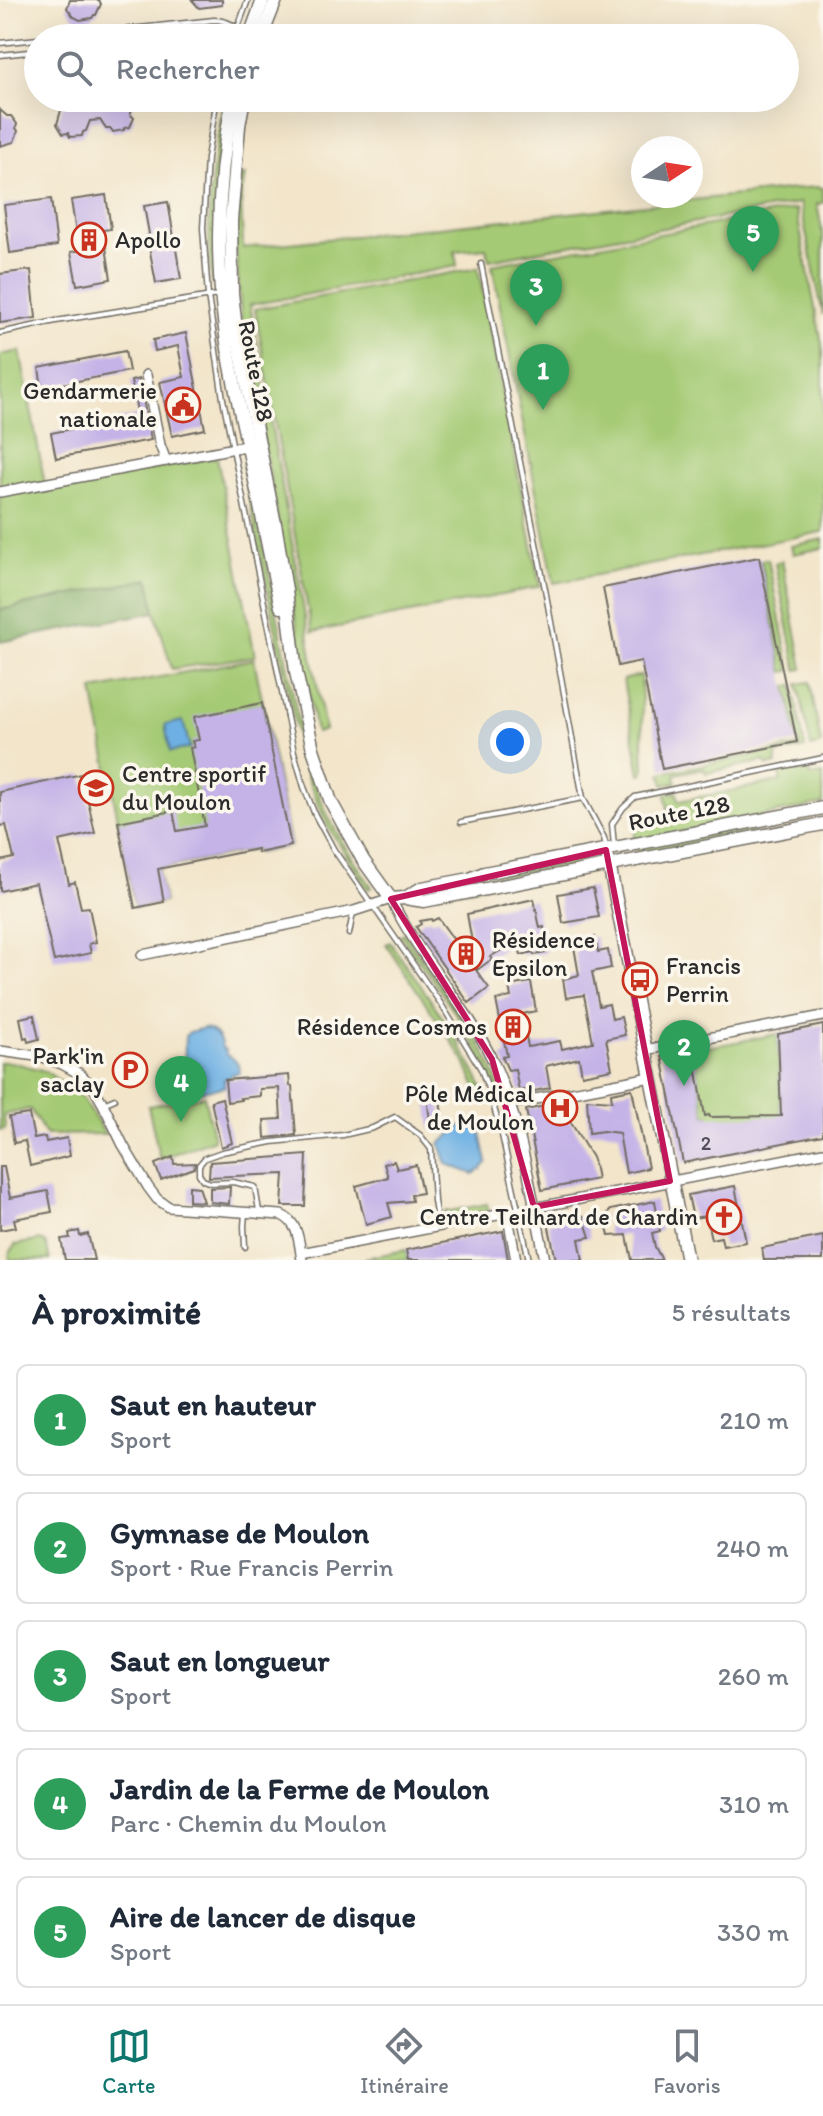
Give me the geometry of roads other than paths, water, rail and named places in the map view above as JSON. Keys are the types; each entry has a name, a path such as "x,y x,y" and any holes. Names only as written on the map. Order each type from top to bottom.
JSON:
{"main road":[{"path":"258,24 263,0"},
{"path":"263,24 276,0"},
{"name":"Route 128","path":"231,112 219,204 218,247 224,325 283,575 292,649 313,749 325,787 341,822 391,899 424,901 822,824"},
{"name":"Route 128","path":"220,294 242,112"},
{"name":"Route 128","path":"405,898 422,888 470,879 484,873 823,808"},
{"path":"610,850 610,866 687,1260"}],"street":[{"path":"146,375 166,461"},
{"path":"0,492 253,444"},
{"path":"142,955 373,907 391,899 407,930 466,1014 502,1081 545,1260"},
{"path":"645,1050 823,1016"},
{"path":"0,1051 43,1057 80,1074 94,1088 137,1171 157,1199 176,1209 281,1215 293,1222 302,1256 507,1212 823,1152"},
{"path":"509,1104 651,1077"},
{"path":"507,1212 516,1260"}],"lane":[{"path":"239,24 248,0"},
{"path":"180,24 224,20 232,24"},
{"path":"0,43 24,40"},
{"path":"0,55 24,52"},
{"path":"215,112 207,158 203,228 220,294 216,358 294,752 315,815 334,850 441,1004 481,1069 502,1135 529,1260"},
{"path":"481,264 583,798 610,850"},
{"path":"0,333 220,294"},
{"path":"610,850 612,824 635,797 823,758"},
{"path":"461,822 583,798"},
{"path":"349,934 354,911"},
{"path":"103,1104 115,1099"},
{"path":"259,1214 255,1187 203,1180 199,1165 205,1158 272,1142 362,1131 395,1117 420,1135 431,1149 438,1226"},
{"path":"245,1213 245,1247"}],"water":[{"path":"183,721 190,748 170,752 165,725"},
{"path":"204,1028 216,1035 226,1054 238,1063 240,1073 224,1079 224,1087 188,1093 184,1089 185,1036"},
{"path":"469,1122 479,1125 487,1162 473,1174 447,1164 440,1144"}],"place":[{"name":"Apollo","path":"89,240"},
{"name":"Aire de lancer de disque","path":"753,272"},
{"name":"Saut en longueur","path":"536,326"},
{"name":"Gendarmerie nationale","path":"183,405"},
{"name":"Saut en hauteur","path":"543,410"},
{"name":"Centre sportif du Moulon","path":"96,788"},
{"name":"Résidence Epsilon","path":"466,954"},
{"name":"Francis Perrin","path":"640,980"},
{"name":"Résidence Cosmos","path":"513,1027"},
{"name":"Park'in saclay","path":"130,1070"},
{"name":"Gymnase de Moulon","path":"684,1086"},
{"name":"Pôle Médical de Moulon","path":"560,1108"},
{"name":"Jardin de la Ferme de Moulon","path":"181,1122"},
{"name":"Centre Teilhard de Chardin","path":"724,1217"}]}
